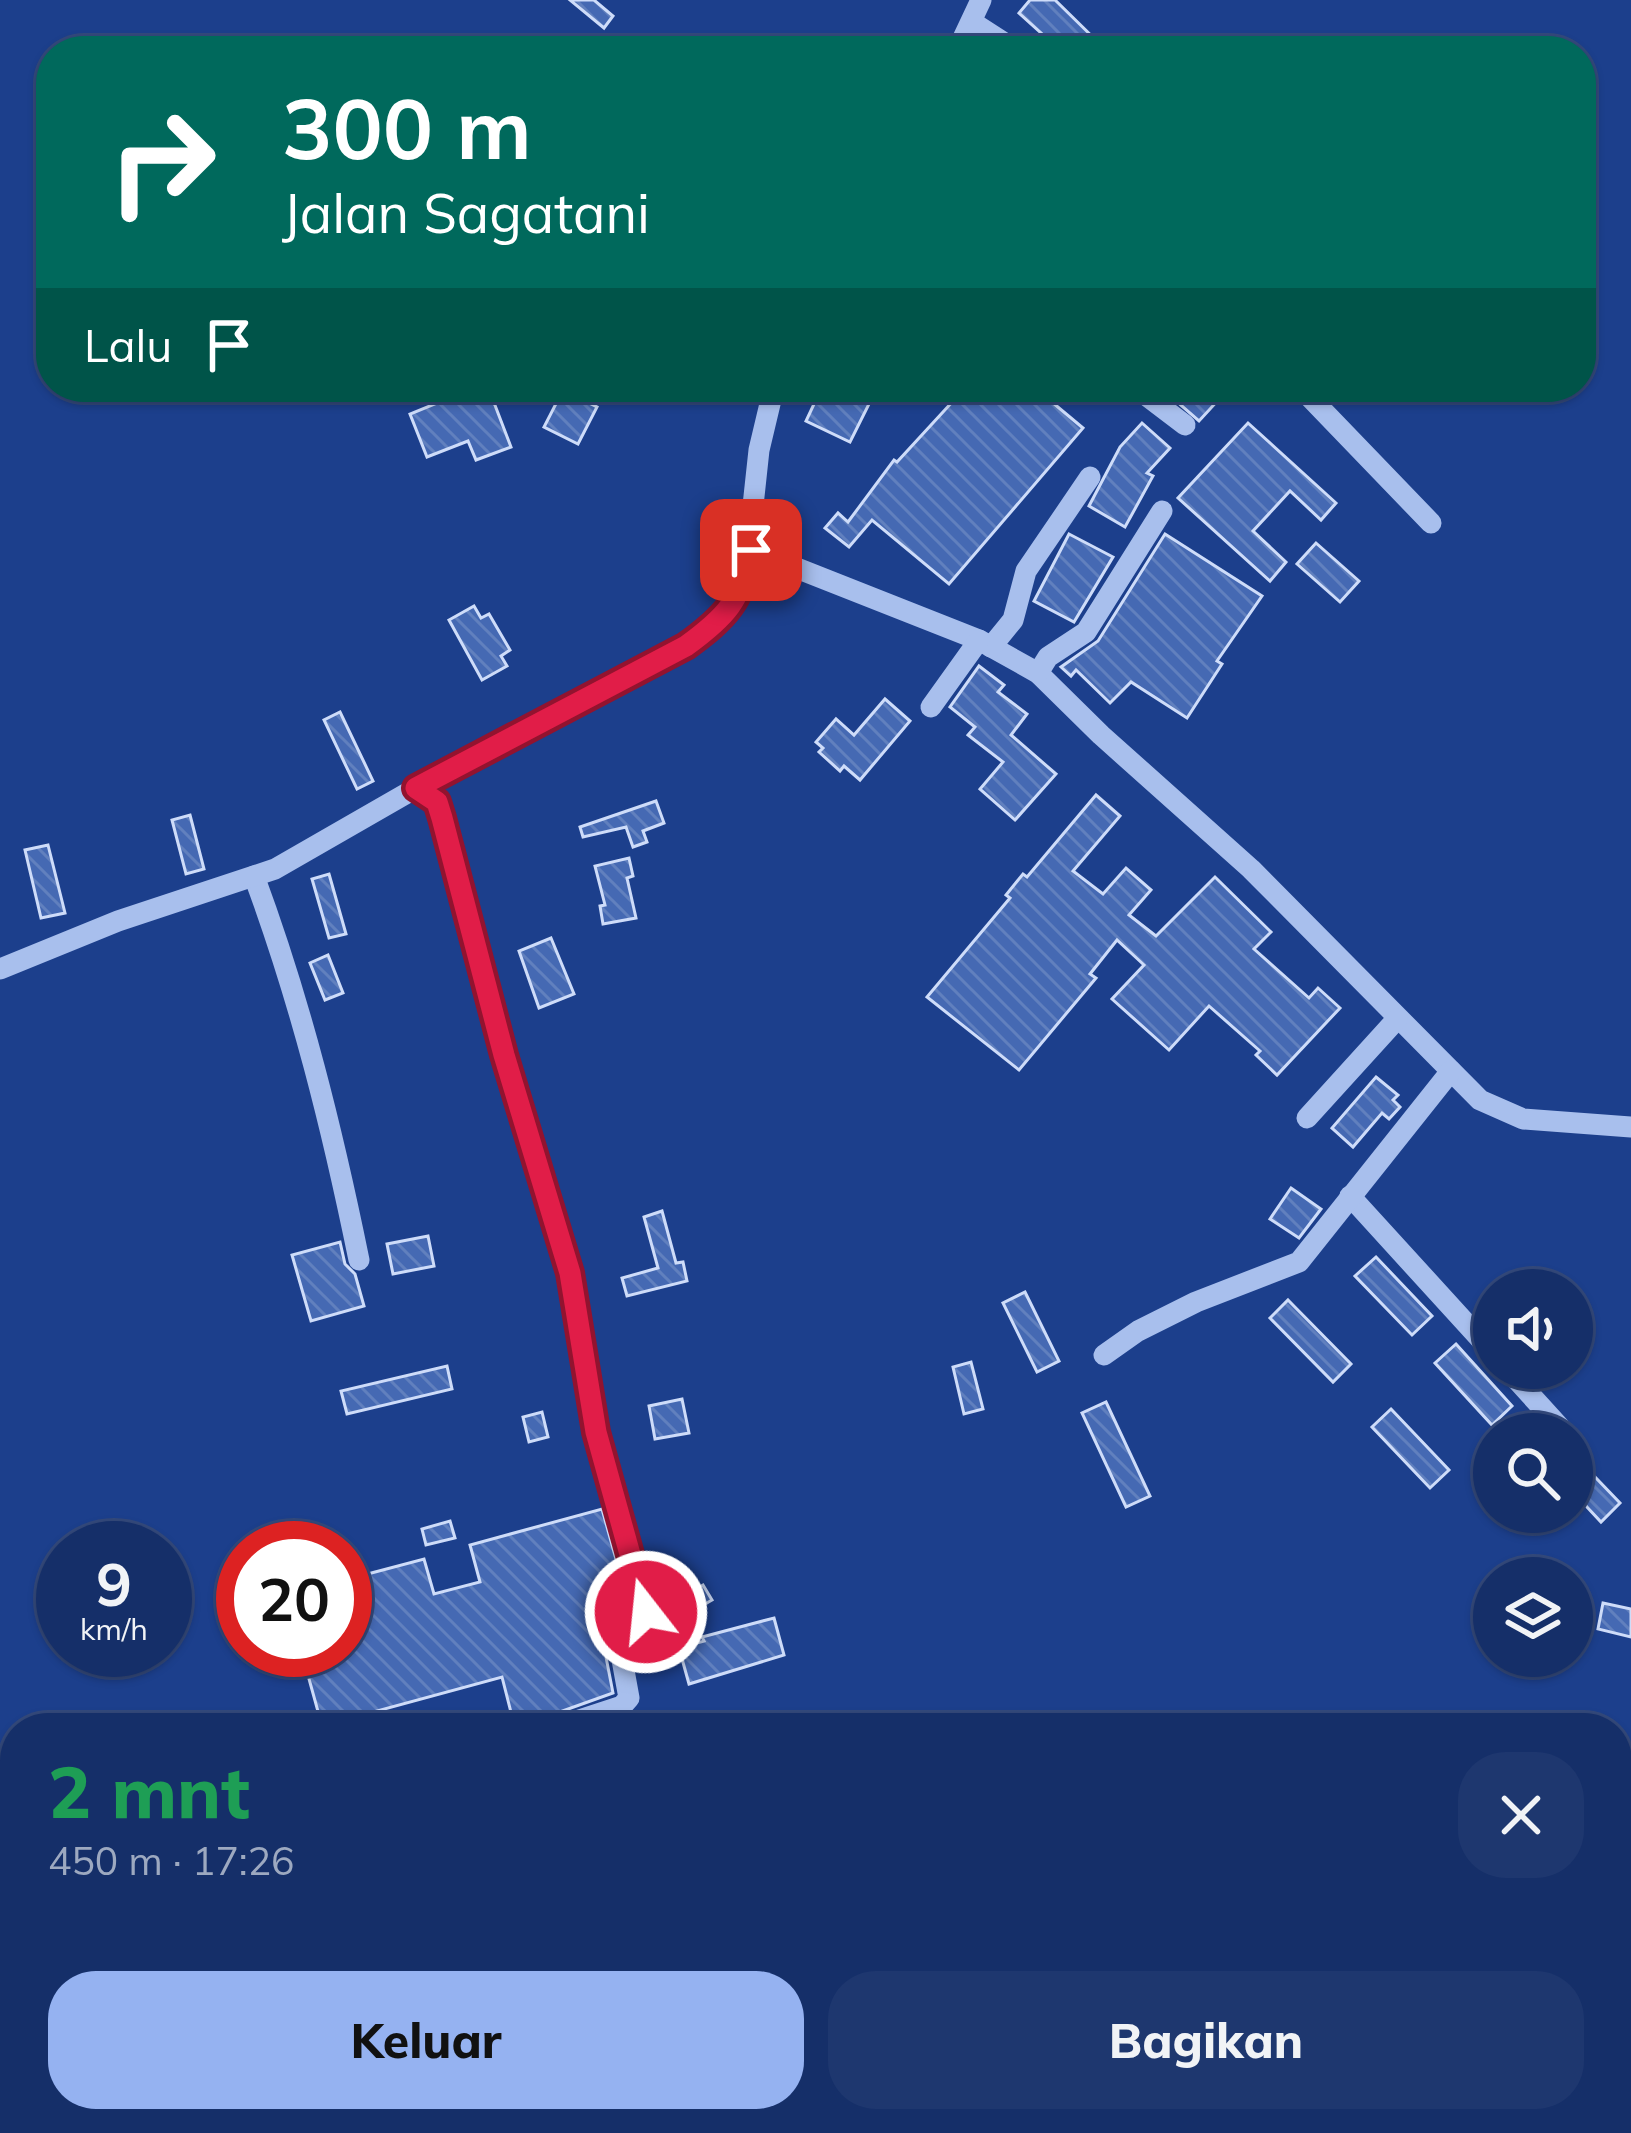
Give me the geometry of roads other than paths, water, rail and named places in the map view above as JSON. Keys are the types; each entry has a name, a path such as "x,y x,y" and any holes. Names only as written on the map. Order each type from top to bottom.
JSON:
{"street":[{"path":"964,36 981,0"},
{"path":"972,22 994,36"},
{"path":"0,969 299,857 416,788 686,646 723,619 746,580 760,450 771,402"},
{"path":"1155,402 1185,425"},
{"path":"1314,402 1431,523"},
{"path":"931,707 1012,620 1026,571 1090,477"},
{"path":"1038,673 1048,658 1085,632 1162,511"},
{"path":"751,550 985,644 1038,673 1251,869 1480,1100 1523,1119 1631,1127"},
{"path":"416,788 437,802 504,1055 570,1273 596,1432 646,1612 641,1639 621,1654 629,1698 622,1706 601,1713"},
{"path":"254,876 293,982 336,1147 359,1260"},
{"path":"1307,1118 1397,1018"},
{"path":"1104,1355 1138,1331 1196,1302 1299,1262 1451,1071"},
{"path":"1350,1196 1473,1331"},
{"path":"1525,1389 1547,1413"}]}
